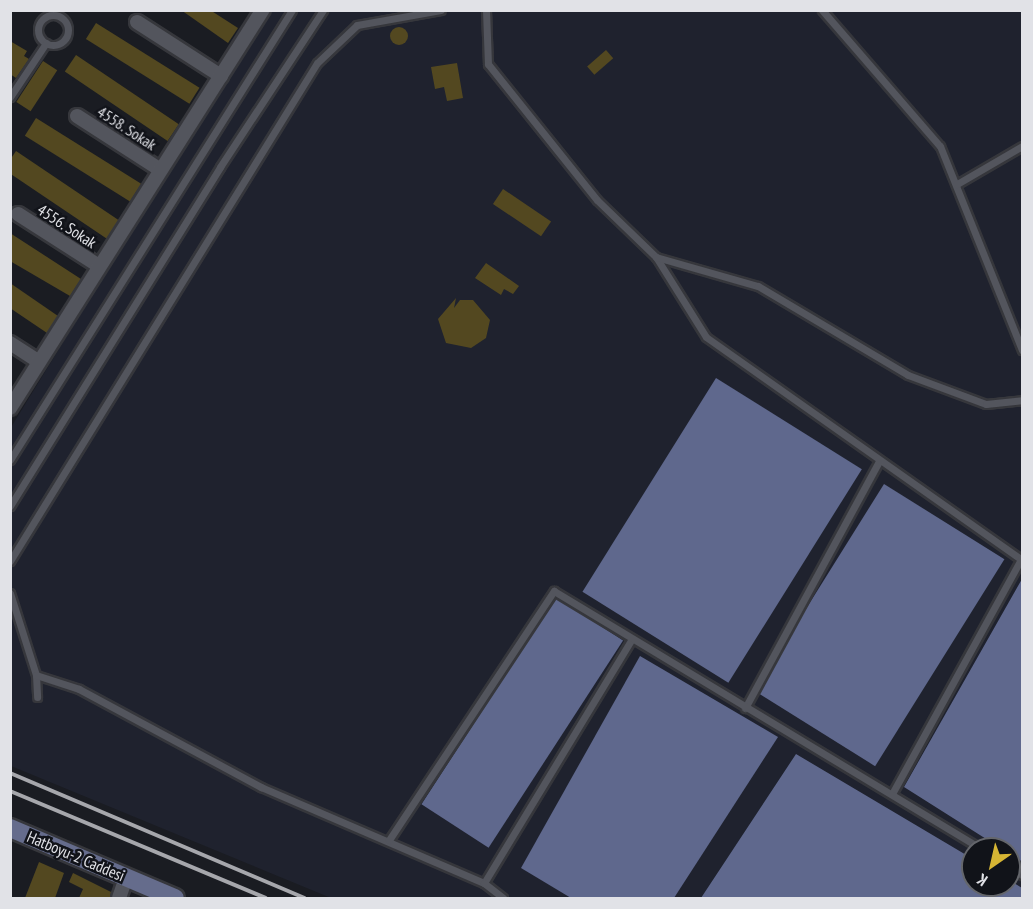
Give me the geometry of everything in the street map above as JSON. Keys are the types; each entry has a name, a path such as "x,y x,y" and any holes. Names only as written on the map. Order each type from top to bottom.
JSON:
{"main road":[{"name":"Hatboyu-2 Caddesi","path":"10,828 175,898"}],"street":[{"path":"10,408 159,169 263,10"},
{"path":"137,22 220,76"},
{"name":"4558. Sokak","path":"76,116 159,169"},
{"name":"4556. Sokak","path":"18,214 99,266"},
{"path":"10,344 38,361"},
{"path":"119,898 126,878"}],"lane":[{"path":"10,460 292,10"},
{"path":"10,506 220,167 323,10"},
{"path":"10,561 317,63 357,25 441,10"},
{"path":"486,10 488,64 597,200 656,257 706,337 1022,560 893,792"},
{"path":"822,10 940,146 1023,350"},
{"path":"64,14 67,35 60,43 46,43 39,34 39,24 51,15 64,14"},
{"path":"10,97 46,43"},
{"path":"957,184 1023,146"},
{"path":"656,257 758,286 908,375 986,404 1023,400"},
{"path":"745,708 879,461"},
{"path":"389,840 554,591 745,708 893,792 963,837"},
{"path":"10,593 36,675 37,697"},
{"path":"484,883 632,639"},
{"path":"36,675 80,689 261,787 389,840 484,883 503,898"}],"shaded area":[{"path":"266,11 1022,11 1022,898 331,898 11,766 10,429"}],"water":[{"path":"716,378 862,469 728,683 582,592"},
{"path":"884,484 1004,559 875,766 755,691"},
{"path":"1022,579 1022,862 1021,837 983,837 904,787"},
{"path":"556,597 623,641 489,848 421,804"},
{"path":"640,656 778,737 674,898 571,898 521,868"},
{"path":"796,754 961,852 961,897 1021,897 1022,888 1022,898 701,898"}],"building":[{"path":"181,10 210,10 238,28 228,43"},
{"path":"96,23 199,88 189,104 86,39"},
{"path":"399,27 405,30 408,36 405,42 399,45 393,42 390,36 393,30"},
{"path":"10,41 27,51 24,56 29,59 16,78 10,74"},
{"path":"606,50 613,58 594,75 587,66"},
{"path":"76,55 179,124 168,141 65,72"},
{"path":"43,61 57,70 31,111 16,102"},
{"path":"457,63 463,98 447,101 444,87 435,89 431,67"},
{"path":"36,118 141,184 130,202 25,136"},
{"path":"16,151 119,220 106,239 10,173 10,160"},
{"path":"503,189 551,221 541,236 493,204"},
{"path":"10,233 81,279 70,296 10,261"},
{"path":"486,263 519,286 513,294 504,289 501,295 475,278"},
{"path":"10,283 58,316 47,333 10,308"},
{"path":"456,298 454,308 460,300 473,300 490,320 486,338 471,348 446,343 438,319"},
{"path":"39,862 64,873 55,898 25,898"},
{"path":"73,873 111,892 110,898 79,898 83,889 69,882"}],"railway":[{"path":"10,773 305,898"},
{"path":"10,791 266,898"}]}
